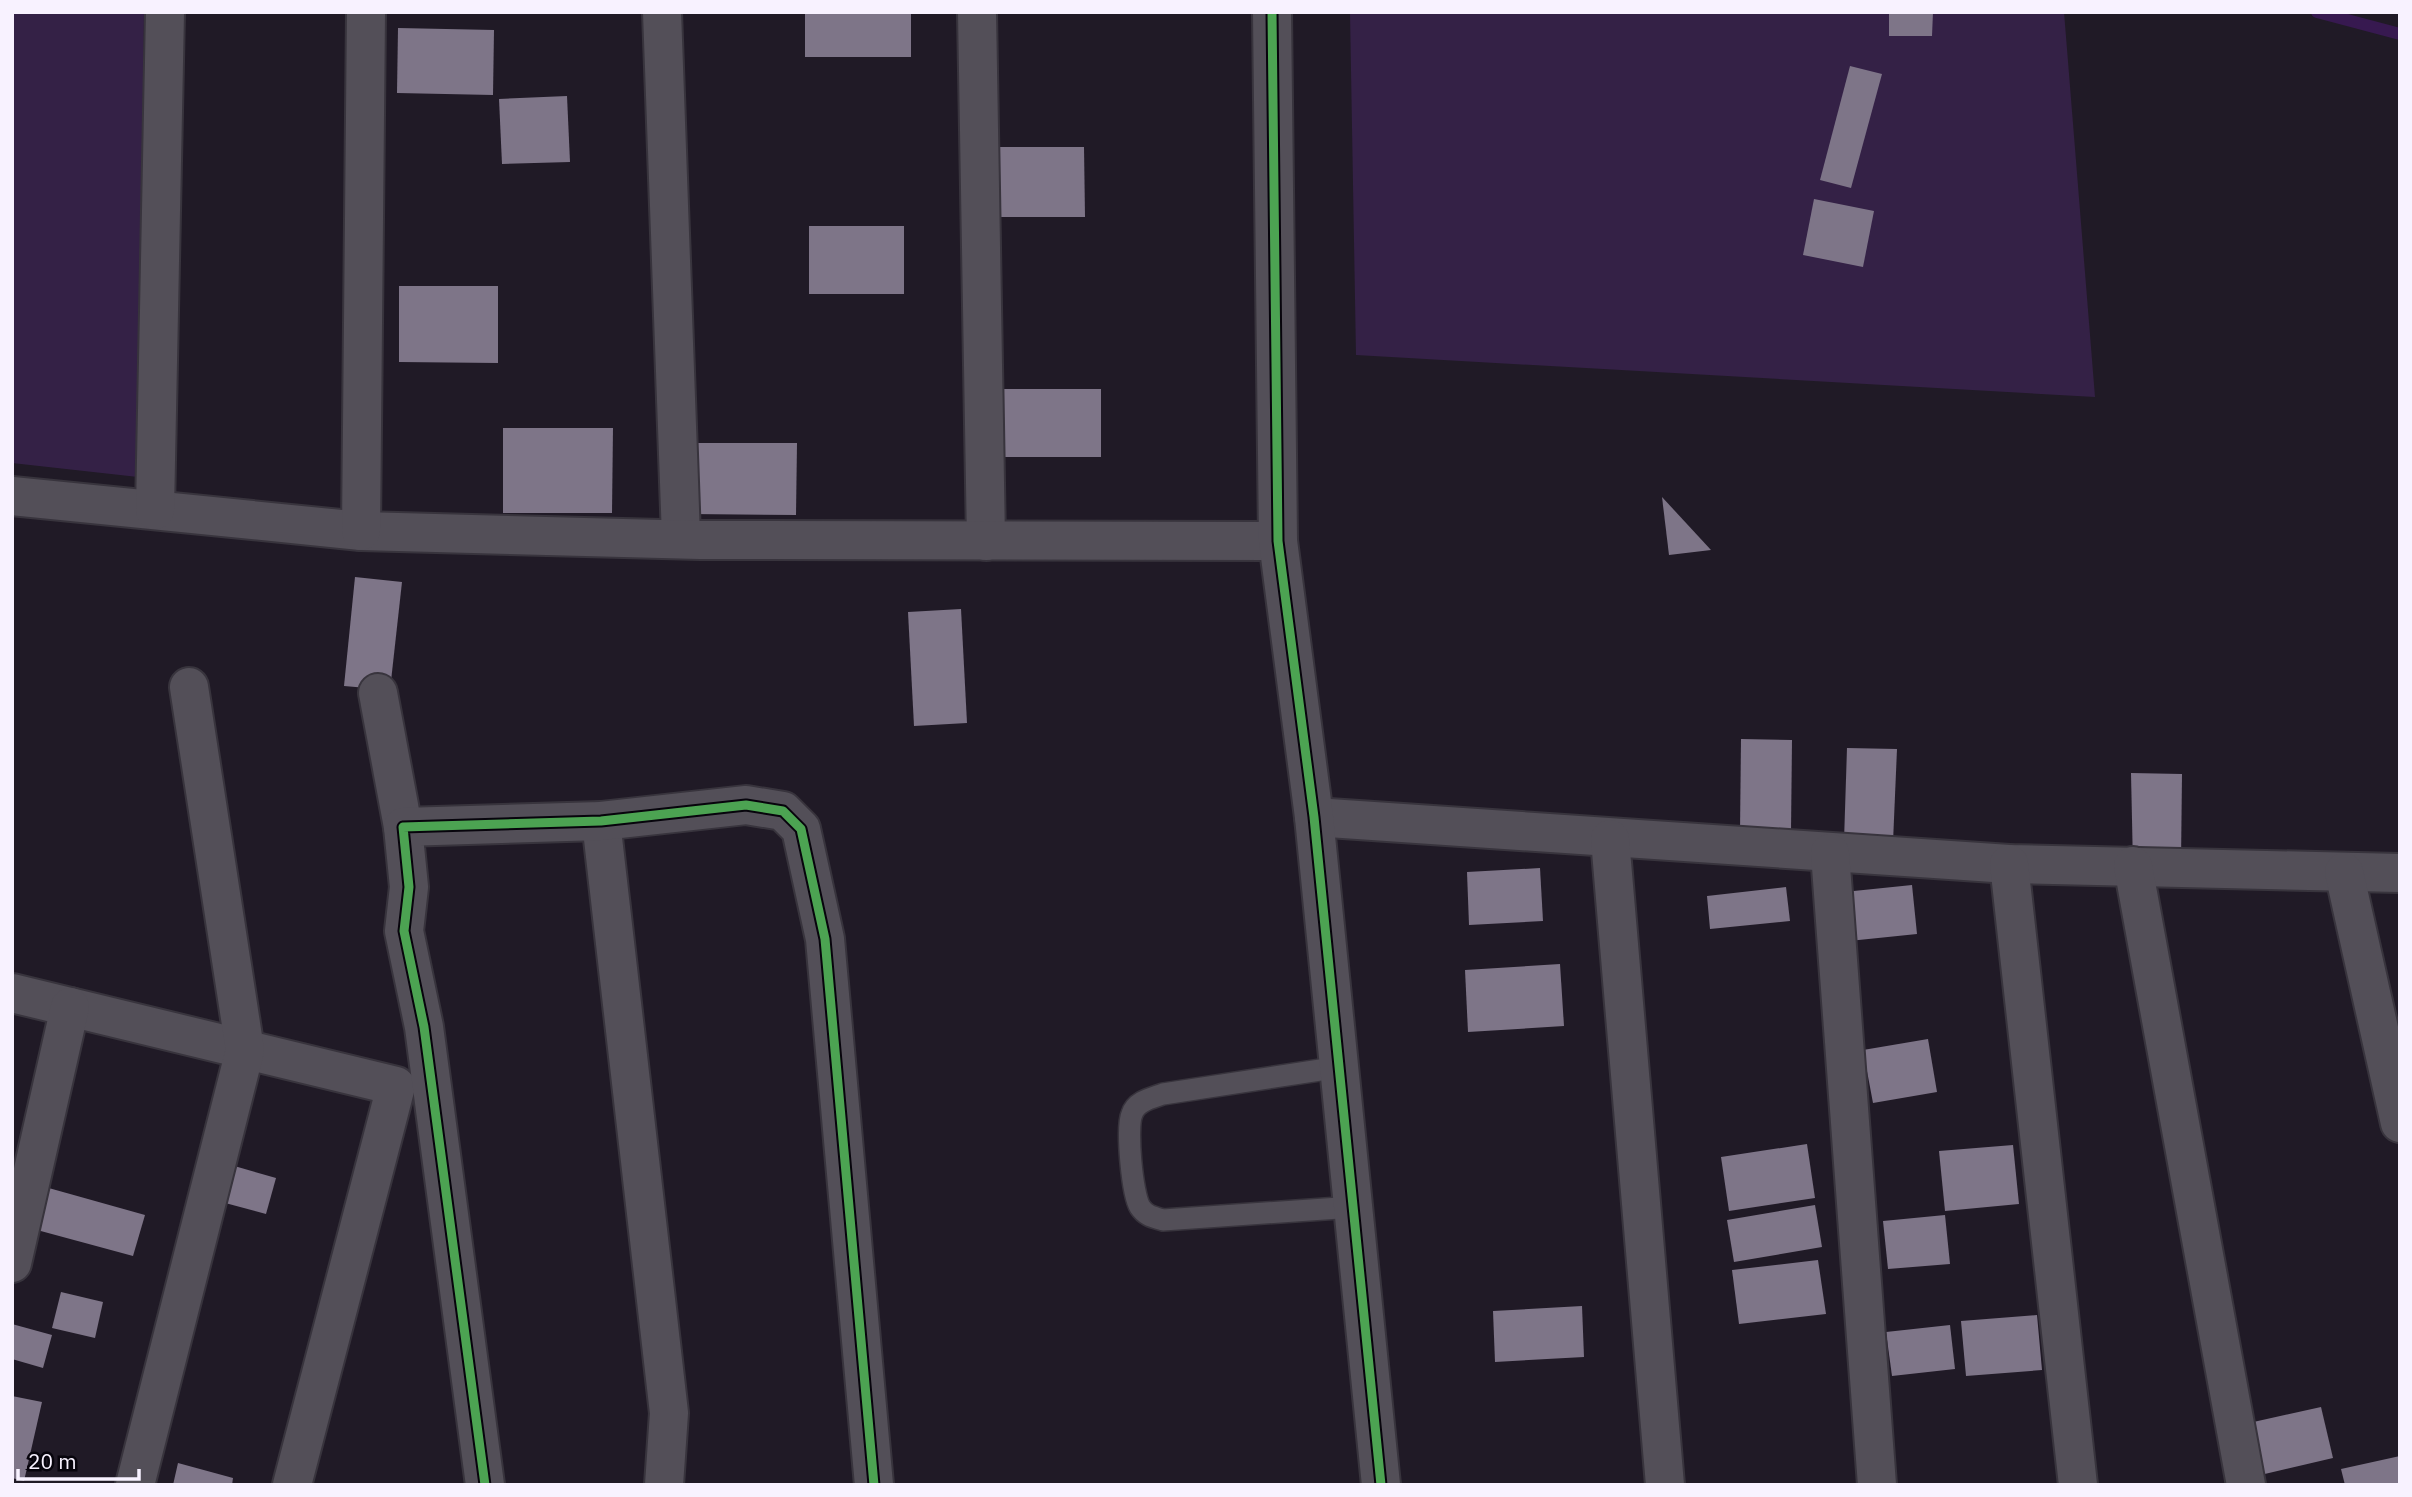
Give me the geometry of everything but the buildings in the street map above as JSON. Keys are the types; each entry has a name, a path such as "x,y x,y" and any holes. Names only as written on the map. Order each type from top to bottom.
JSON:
{"street":[{"path":"155,510 165,12"},
{"path":"361,531 366,12"},
{"path":"662,12 681,537"},
{"path":"976,12 986,541"},
{"path":"1272,12 1278,541 1314,817 1381,1485"},
{"path":"12,496 361,531 986,541 1278,541"},
{"path":"135,1485 245,1050 189,687"},
{"path":"378,694 403,827 409,887 404,931 424,1027 485,1485"},
{"path":"403,827 601,821 746,805 783,811 801,829 825,939 874,1485"},
{"path":"1314,817 2009,864 2400,873"},
{"path":"601,821 669,1413 664,1485"},
{"path":"1611,839 1665,1485"},
{"path":"1830,853 1877,1485"},
{"path":"2009,864 2078,1485"},
{"path":"2133,866 2246,1485"},
{"path":"2344,872 2400,1123"},
{"path":"12,993 396,1086 292,1485"},
{"path":"12,1263 70,1007"}],"lane":[{"path":"1340,1067 1163,1094 1143,1101 1132,1112 1129,1129 1138,1205 1147,1216 1163,1220 1354,1207"}],"shaded area":[{"path":"12,12 144,12 138,477 12,463"},
{"path":"1350,12 2064,12 2095,397 1356,355"}],"waterway":[{"path":"2317,12 2400,34"}],"cycle path":[{"path":"1272,12 1278,541 1314,817 1381,1485"},
{"path":"485,1485 424,1027 404,931 409,887 403,827 601,821 746,805 783,811 801,829 825,939 874,1485"}]}
